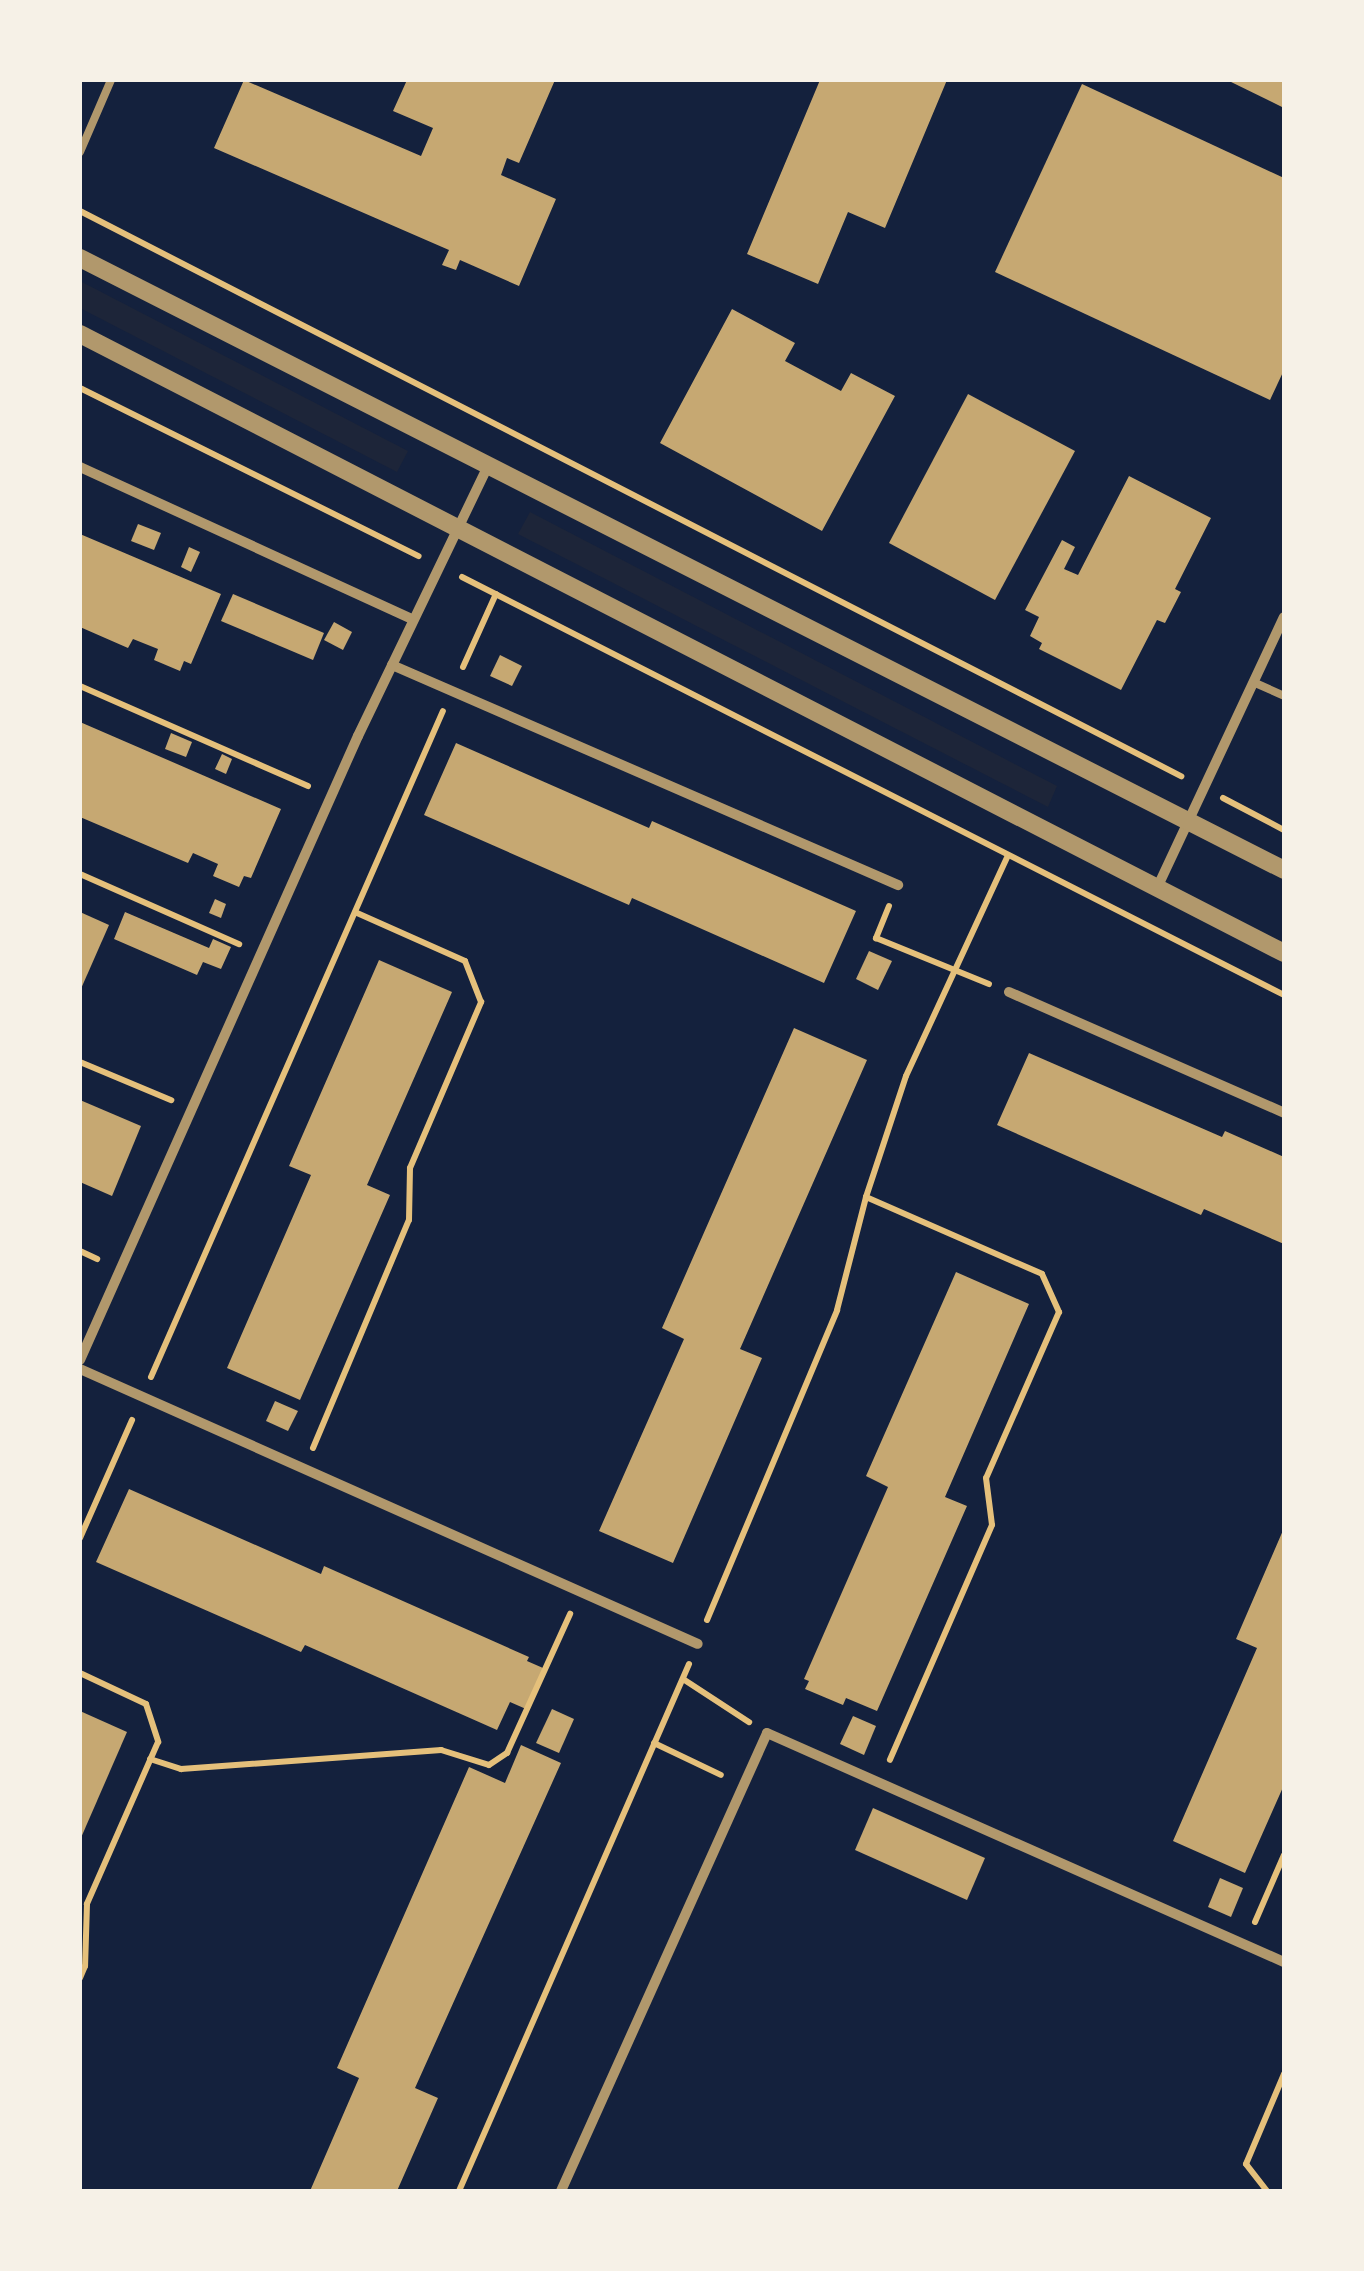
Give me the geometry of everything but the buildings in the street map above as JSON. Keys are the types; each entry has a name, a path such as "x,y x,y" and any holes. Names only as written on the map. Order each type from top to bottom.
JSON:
{"street":[{"path":"80,258 1284,870"},
{"path":"80,334 1284,953"},
{"path":"80,468 412,619"},
{"path":"80,1360 331,796 487,468"},
{"path":"1157,888 1284,618"},
{"path":"392,665 898,885"},
{"path":"1009,992 1284,1113"},
{"path":"80,1369 698,1644"},
{"path":"561,2191 766,1734 1284,1962"}],"lane":[{"path":"80,152 111,80"},
{"path":"1253,682 1284,696"}],"path":[{"path":"80,211 1284,830"},
{"path":"80,388 496,594 1284,995"},
{"path":"80,1538 496,594"},
{"path":"80,686 331,796"},
{"path":"1078,767 1096,731"},
{"path":"1028,864 1046,831"},
{"path":"460,2191 698,1644 837,1310 866,1198 906,1076 1008,855"},
{"path":"80,874 261,954"},
{"path":"898,885 876,938 1009,992"},
{"path":"304,1469 410,1220 410,1168 480,1002 466,961 355,912"},
{"path":"80,1062 192,1109"},
{"path":"866,1198 1042,1274 1059,1312 986,1478 992,1525 880,1784"},
{"path":"150,1759 181,1769 441,1750 489,1766 507,1753 581,1591"},
{"path":"80,1674 146,1704 158,1742 86,1904 86,1966 80,1978"},
{"path":"682,1678 766,1734"},
{"path":"654,1743 743,1786"},
{"path":"1245,1946 1284,1855"},
{"path":"1266,2191 1246,2164 1284,2074"}],"shaded area":[{"path":"80,281 408,451 397,472 80,308"},
{"path":"530,512 1057,786 1048,807 518,534"}]}
